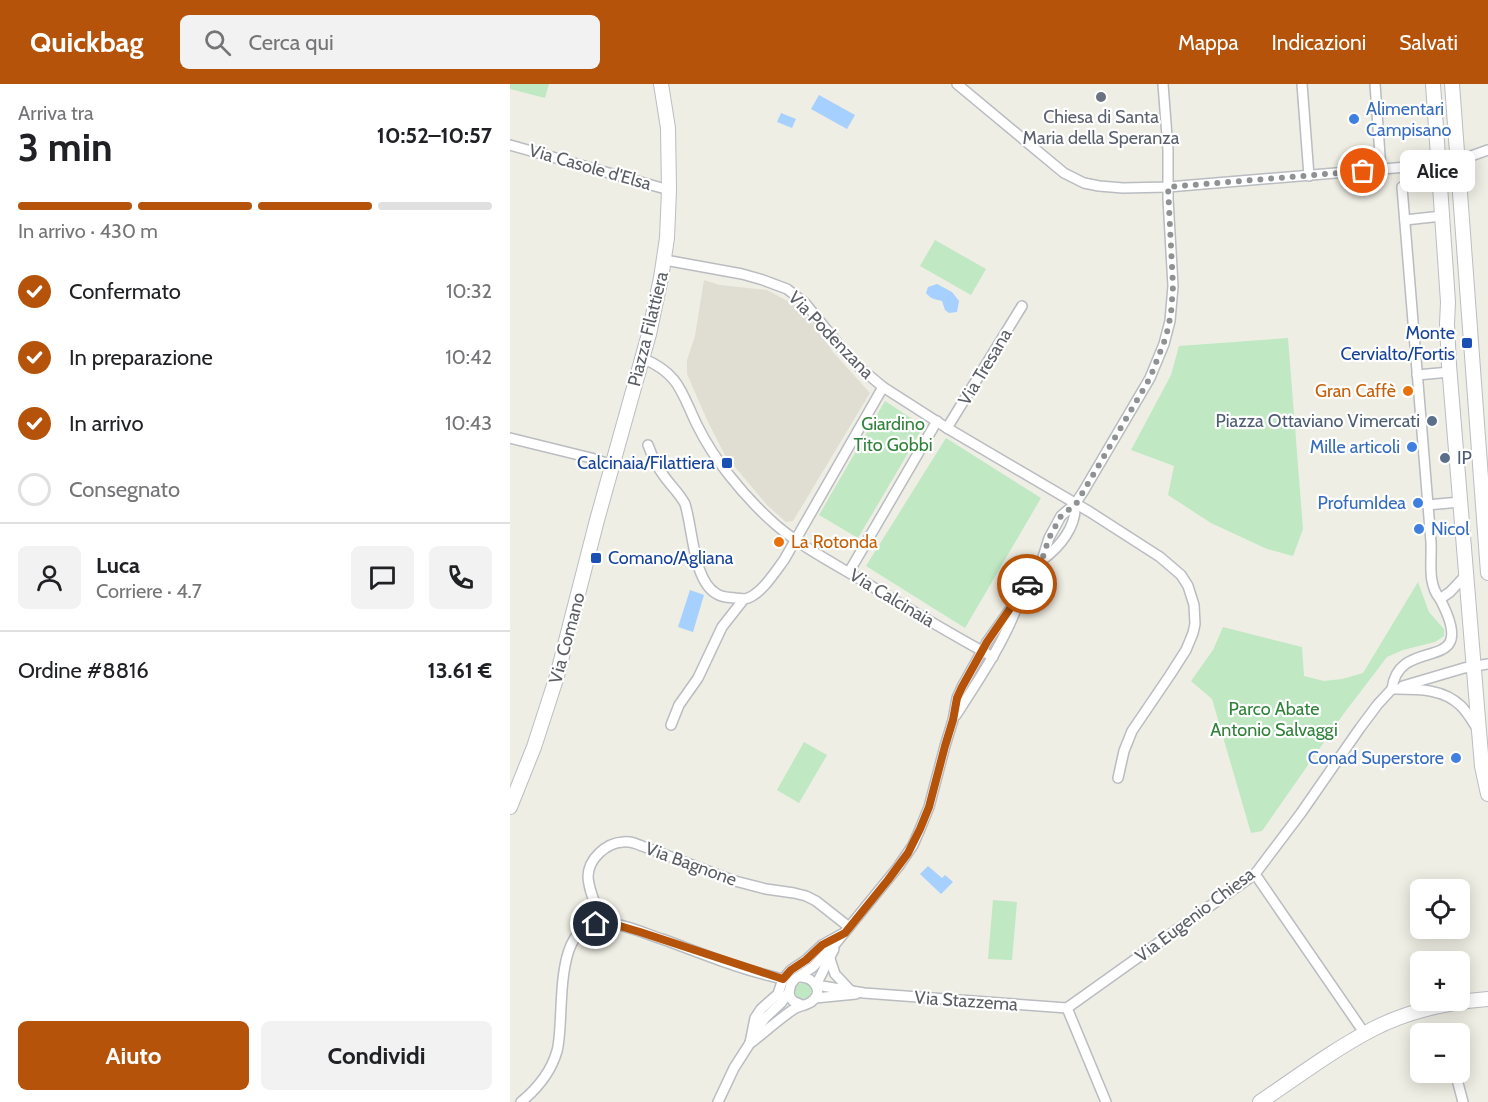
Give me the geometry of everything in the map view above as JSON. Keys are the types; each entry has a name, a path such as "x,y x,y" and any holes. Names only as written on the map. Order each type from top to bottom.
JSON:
{"street":[{"name":"Piazza Filattiera","path":"612,465 642,358 665,260 669,190 668,128 661,84"},
{"path":"957,84 1049,161 1078,181 1093,186 1168,187 1381,170 1438,164 1488,150"},
{"path":"718,1102 759,1026 781,1003 795,979 818,962 847,930 898,867 916,838 929,807 957,698 962,687 982,650 1042,560 1061,543 1074,518 1076,504 1150,378 1166,337 1171,314 1173,286 1163,84"},
{"path":"1302,84 1309,176"},
{"path":"1375,84 1381,170"},
{"path":"1434,84 1448,302 1450,372 1473,667 1482,766 1488,794"},
{"path":"1452,84 1488,573"},
{"name":"Via Casole d'Elsa","path":"510,145 669,190"},
{"path":"1402,187 1431,542 1431,581 1440,599 1466,575"},
{"path":"1405,220 1442,216"},
{"name":"Via Podenzana","path":"665,260 742,274 763,279 787,289 805,303 858,366 883,387 947,428 1076,504 1173,567 1185,581 1194,605 1195,624 1190,642 1131,730 1118,778"},
{"name":"Via Tresana","path":"947,428 1022,306"},
{"name":"Via Calcinaia","path":"642,358 662,367 674,380 702,435 722,465 745,493 776,524 796,540 993,657"},
{"path":"1417,375 1450,372"},
{"path":"671,725 679,705 698,678 722,627 744,599 760,589 774,575 883,387"},
{"path":"849,572 937,421"},
{"path":"510,438 612,465"},
{"path":"648,445 652,457 685,504 698,565 705,581 712,591 721,596 744,599"},
{"name":"Via Comano","path":"510,807 534,747 557,676 612,465"},
{"path":"1427,505 1460,502"},
{"path":"953,720 993,657 1007,631 1023,591"},
{"name":"Via Eugenio Chiesa","path":"1067,1008 1255,874 1360,728 1392,689 1394,676 1405,664 1415,658 1445,648 1452,641 1452,623 1440,599"},
{"path":"1392,689 1488,664"},
{"path":"1392,689 1425,690 1446,696 1461,707 1479,731"},
{"name":"Via Bagnone","path":"603,923 590,885 588,876 590,867 603,850 618,843 627,842 743,884 802,895 816,901 847,930"},
{"path":"1255,874 1365,1034"},
{"path":"521,1102 542,1082 551,1067 559,1041 565,964 571,942 592,924 603,923 640,932 783,979"},
{"path":"750,1043 756,1015 778,994 783,979 822,945 847,930"},
{"path":"750,1043 785,1015 812,1002 816,994 816,985 836,943"},
{"path":"830,959 835,974 850,990"},
{"path":"800,977 809,978 816,985"},
{"name":"Via Stazzema","path":"816,985 864,993 1067,1008"},
{"path":"789,992 793,1001 802,1005"},
{"name":"Via Stazzema","path":"815,998 864,993"},
{"path":"1260,1102 1341,1047 1394,1020 1430,1008 1488,999"},
{"path":"1067,1008 1106,1102"},
{"path":"1458,1083 1463,1102"}],"shaded area":[{"path":"704,280 720,285 767,290 795,305 870,393 793,521 786,522 767,505 725,455 687,374 687,360 695,336"}],"green space":[{"path":"510,84 549,84 545,98 510,89"},
{"path":"935,240 986,269 971,295 920,266"},
{"path":"1288,338 1303,529 1293,556 1267,549 1211,523 1168,495 1174,466 1131,450 1171,375 1179,346"},
{"name":"Giardino Tito Gobbi","path":"885,401 920,424 921,431 858,538 819,515"},
{"path":"946,438 1041,498 965,628 866,566"},
{"name":"Parco Abate Antonio Salvaggi","path":"1418,582 1429,612 1444,629 1444,636 1435,642 1403,650 1387,657 1345,712 1262,831 1251,833 1212,699 1191,681 1213,650 1223,627 1302,647 1304,676 1324,681 1342,679 1363,673"},
{"path":"804,742 827,755 799,803 777,790"},
{"path":"993,900 1017,902 1012,960 988,959"},
{"path":"800,983 806,983 811,991 809,997 800,999 795,994 795,988"}],"water":[{"path":"819,95 855,115 847,129 811,109"},
{"path":"781,113 796,119 792,128 777,122"},
{"path":"937,284 952,292 959,301 957,312 949,313 945,310 942,301 931,298 926,293 928,287"},
{"path":"690,590 704,595 693,632 678,627"},
{"path":"928,866 942,878 945,875 953,882 941,894 920,874"}],"way so far":[{"path":"1027,584 1042,560 1049,538 1061,516 1076,504 1150,378 1164,344 1171,314 1173,286 1168,187 1363,171"}],"place":[{"name":"Chiesa di Santa Maria della Speranza","path":"1101,97"},
{"name":"Alimentari Campisano","path":"1354,119"},
{"name":"Alice","path":"1363,171"},
{"name":"Monte Cervialto/Fortis","path":"1467,343"},
{"name":"Gran Caffè","path":"1408,391"},
{"name":"Piazza Ottaviano Vimercati","path":"1432,421"},
{"name":"Mille articoli","path":"1412,447"},
{"name":"IP","path":"1445,458"},
{"name":"Calcinaia/Filattiera","path":"727,463"},
{"name":"ProfumIdea","path":"1418,503"},
{"name":"Nicol","path":"1419,529"},
{"name":"La Rotonda","path":"779,542"},
{"name":"Comano/Agliana","path":"596,558"},
{"name":"Conad Superstore","path":"1456,758"}],"route":[{"path":"596,924 613,924 783,979 822,945 845,933 913,845 929,807 957,698 987,642 1027,584"}]}
